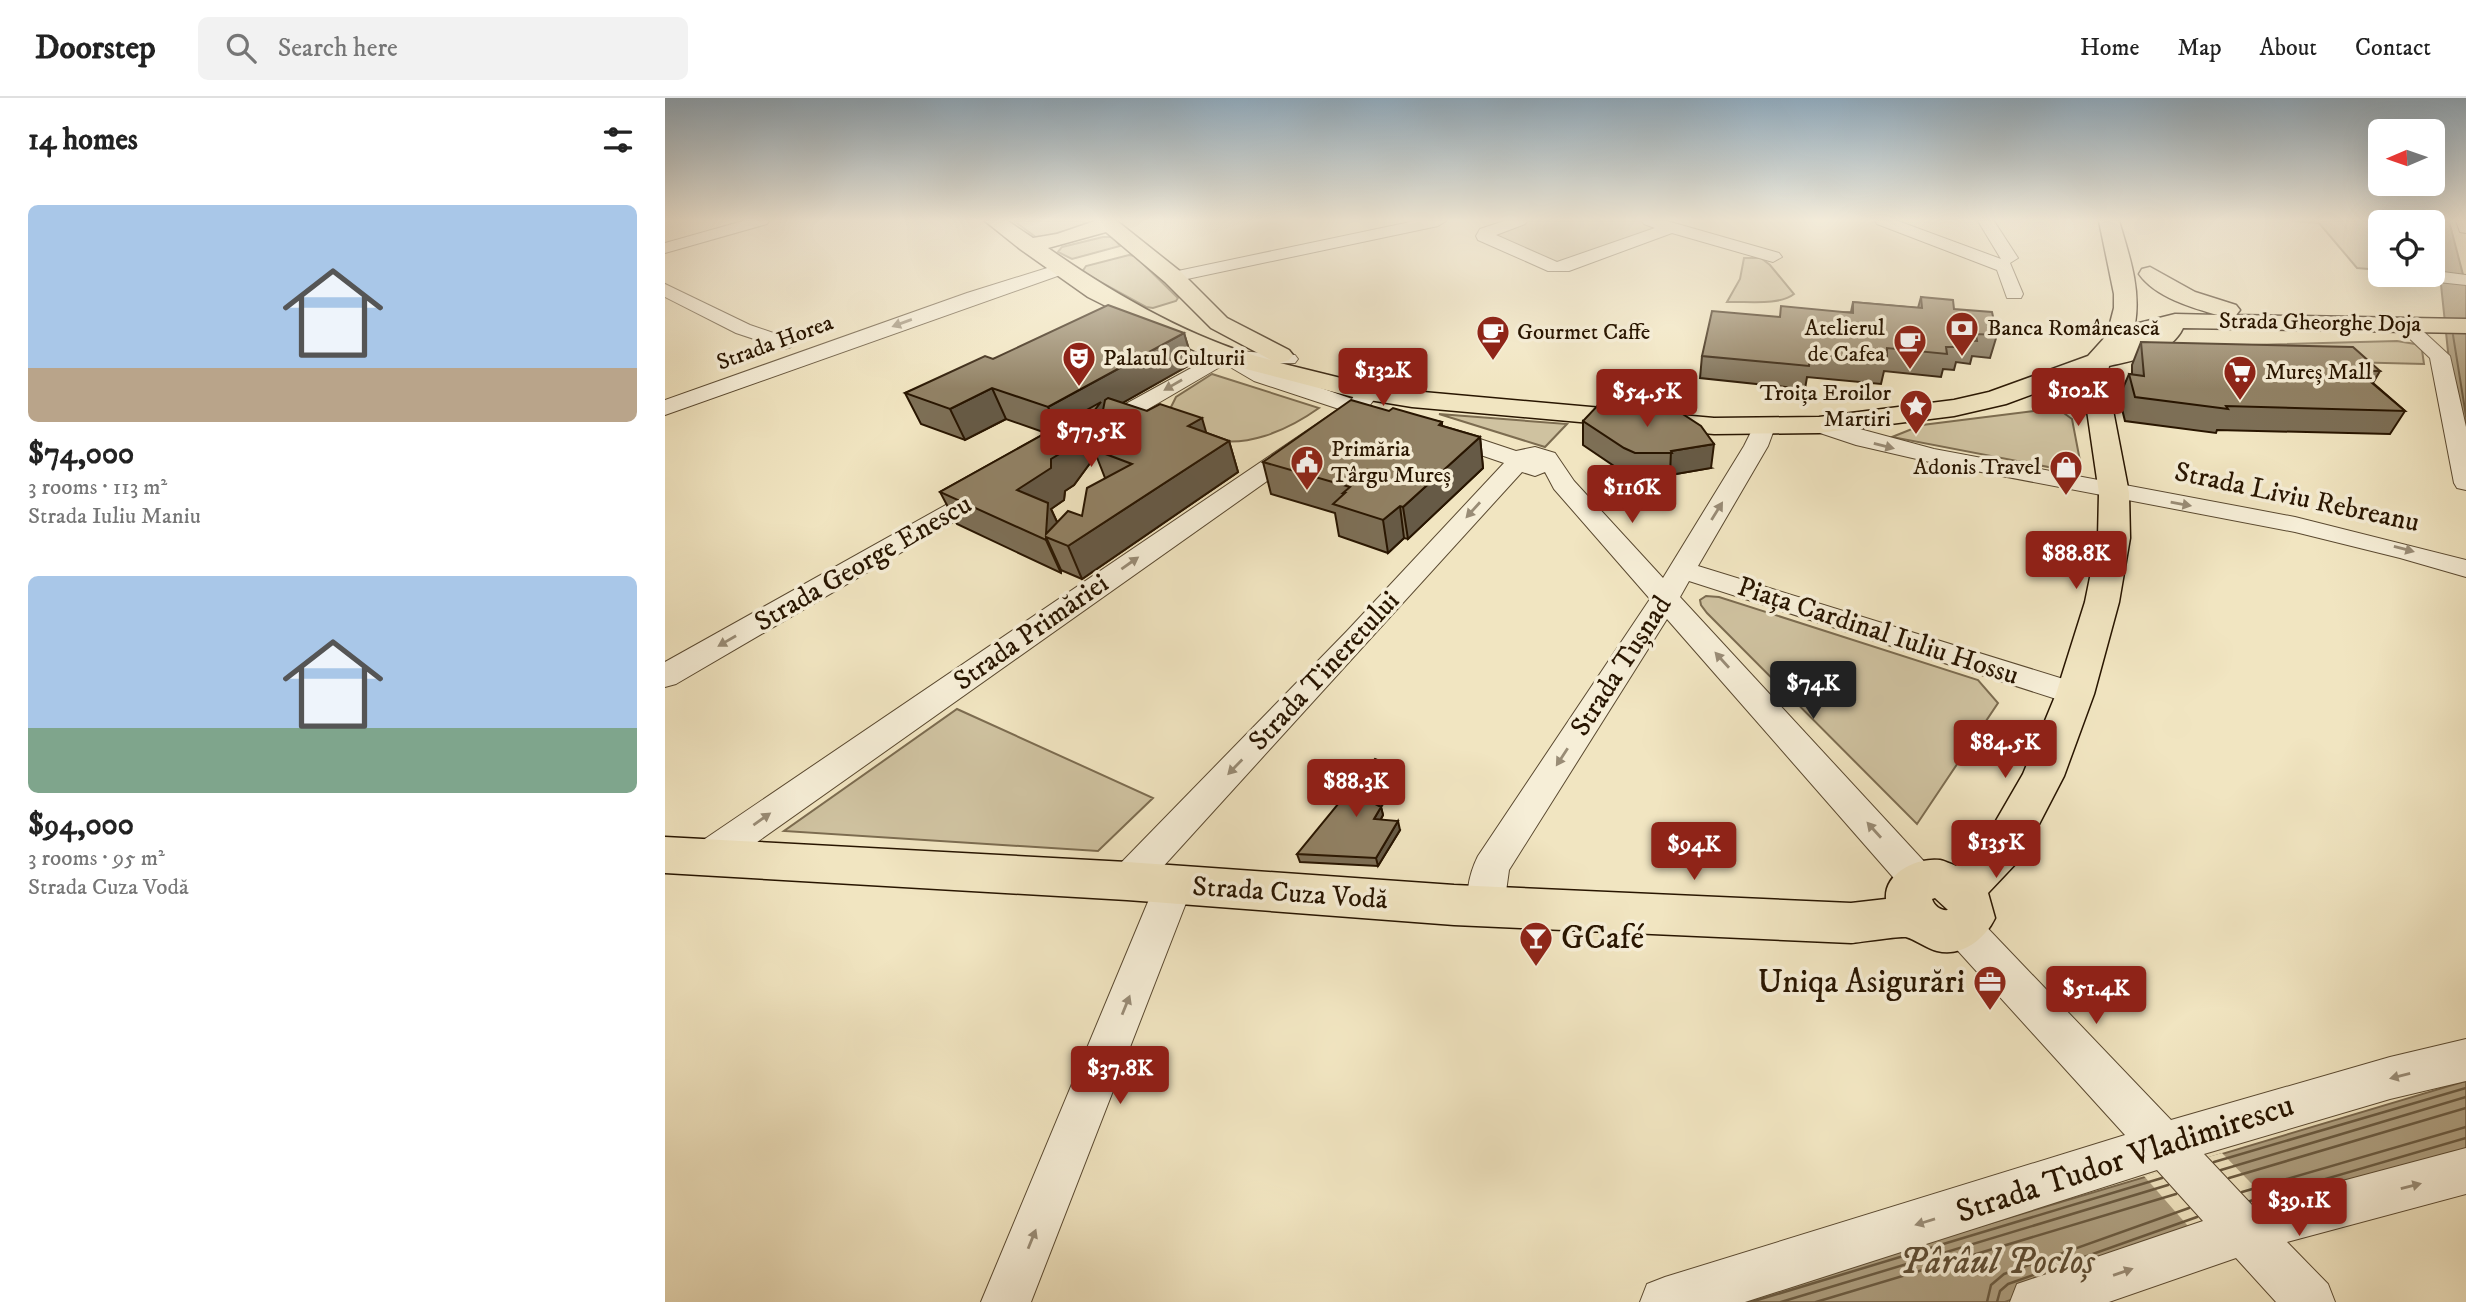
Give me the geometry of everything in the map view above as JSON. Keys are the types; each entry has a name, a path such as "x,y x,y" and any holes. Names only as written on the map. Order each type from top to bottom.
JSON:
{"main road":[{"path":"1074,277 1147,320 1224,356 1360,392 1714,426 1819,425 1954,408 1997,398 2095,362 2136,352 2168,335 2175,321"},
{"path":"1174,277 1219,323 1248,340 1360,392 1451,392 1713,417 1764,427"},
{"path":"2152,277 2175,321"},
{"path":"2154,277 2171,290 2200,304 2245,314 2320,322"},
{"path":"2125,278 2137,296 2151,308 2175,321 2227,334 2273,338"},
{"path":"2118,338 2127,303 2125,278"},
{"path":"1147,320 1177,315 1200,303"},
{"path":"1939,903 2006,844 2043,776 2075,694 2102,602 2113,538 2114,492 2094,379 2095,362 2107,344 2118,338 2175,321"},
{"name":"Strada Gheorghe Doja","path":"2175,321 2466,326"},
{"name":"Strada Gheorghe Doja","path":"2151,344 2273,338 2417,336 2455,348"},
{"name":"Strada Cuza Vodă","path":"685,856 1128,881 1485,906 1851,923 1902,918 1939,903"}],"street":[{"name":"Strada Horea","path":"665,408 1035,277"},
{"path":"2008,277 2014,294"},
{"path":"2445,278 2466,280"},
{"path":"665,290 743,329 783,343"},
{"path":"2455,348 2466,483"},
{"path":"1075,442 1224,356 1288,359"},
{"path":"1360,392 1389,418"},
{"name":"Strada Primăriei","path":"685,856 1360,392"},
{"name":"Strada Liviu Rebreanu","path":"1819,425 1892,448 2267,519 2406,549 2466,569"},
{"name":"Strada Tușnad","path":"1485,906 1492,867 1674,583 1756,446 1764,427"},
{"path":"1423,428 1519,460 1563,484 1674,583 1939,903 2311,1302"},
{"name":"Strada Tineretului","path":"1128,881 1357,638 1519,460"},
{"name":"Strada George Enescu","path":"665,676 1004,482"},
{"name":"Piața Cardinal Iuliu Hossu","path":"1674,583 2075,694"},
{"path":"1006,1302 1174,885"},
{"name":"Strada Tudor Vladimirescu","path":"1665,1302 2058,1181 2172,1154 2390,1078 2466,1060"},
{"path":"2035,1302 2240,1226 2466,1171"}],"shaded area":[{"path":"1091,277 1157,277 1178,298 1153,308 1146,307"},
{"path":"1780,277 1794,294 1771,302 1727,302 1740,279"},
{"path":"2397,341 2415,344 2422,350 2424,364 2231,359 2180,347"},
{"path":"1212,374 1319,408 1293,424 1265,436 1234,441 1204,437 1170,409 1176,397"},
{"path":"2057,408 2072,419 2081,466 2069,471 1892,437 1922,425"},
{"path":"1439,414 1567,424 1545,447"},
{"path":"1706,596 1719,597 1978,680 1998,703 1917,824 1707,613 1700,600"},
{"path":"957,709 1153,798 1098,851 784,831"}],"water":[{"path":"2445,277 2464,277 2466,286 2466,450 2449,361 2441,287 2445,287"},
{"name":"Pârâul Pocloș","path":"2466,1081 2466,1153 2163,1245 2005,1302 1727,1302"}],"pier":[{"path":"2222,1153 2276,1209 2195,1234 2144,1176"}],"building":[{"path":"1921,297 1953,300 1954,309 1992,312 1997,335 1976,334 1977,341 1959,340 1960,347 1946,347 1947,354 1887,348 1887,361 1810,354 1809,366 1702,356 1712,311 1780,317 1781,306 1853,313 1853,302 1922,308"},
{"path":"1108,305 1184,333 1048,407 992,388 950,409 905,393 985,356 993,359"},
{"path":"2141,342 2353,347 2380,371 2358,371 2405,411 2226,406 2228,409 2135,397 2129,374 2144,376"},
{"path":"1108,398 1147,411 1160,404 1202,418 1188,426 1229,441 1068,546 1046,537 1046,540 940,492 1101,402 1061,453 1051,459 1051,468 1017,490 1048,503 1046,534 1068,511 1082,516 1087,488 1132,464 1095,450 1105,400"},
{"path":"1351,400 1442,422 1439,425 1480,437 1403,507 1400,506 1383,520 1333,504 1350,487 1263,462"},
{"path":"1600,403 1678,411 1701,426 1714,444 1671,451 1672,453 1635,453 1583,421"},
{"path":"1375,759 1400,770 1375,804 1381,807 1374,819 1398,821 1376,858 1297,854"}],"place":[{"name":"Banca Românească","path":"1962,358"},
{"name":"Gourmet Caffe","path":"1493,362"},
{"name":"Atelierul de Cafea","path":"1910,371"},
{"name":"Palatul Culturii","path":"1079,388"},
{"name":"Mureș Mall","path":"2240,402"},
{"name":"Troița Eroilor Martiri","path":"1916,436"},
{"name":"Primăria Târgu Mureș","path":"1307,492"},
{"name":"Adonis Travel","path":"2066,497"},
{"name":"GCafé","path":"1536,968"},
{"name":"Uniqa Asigurări","path":"1990,1012"}]}
